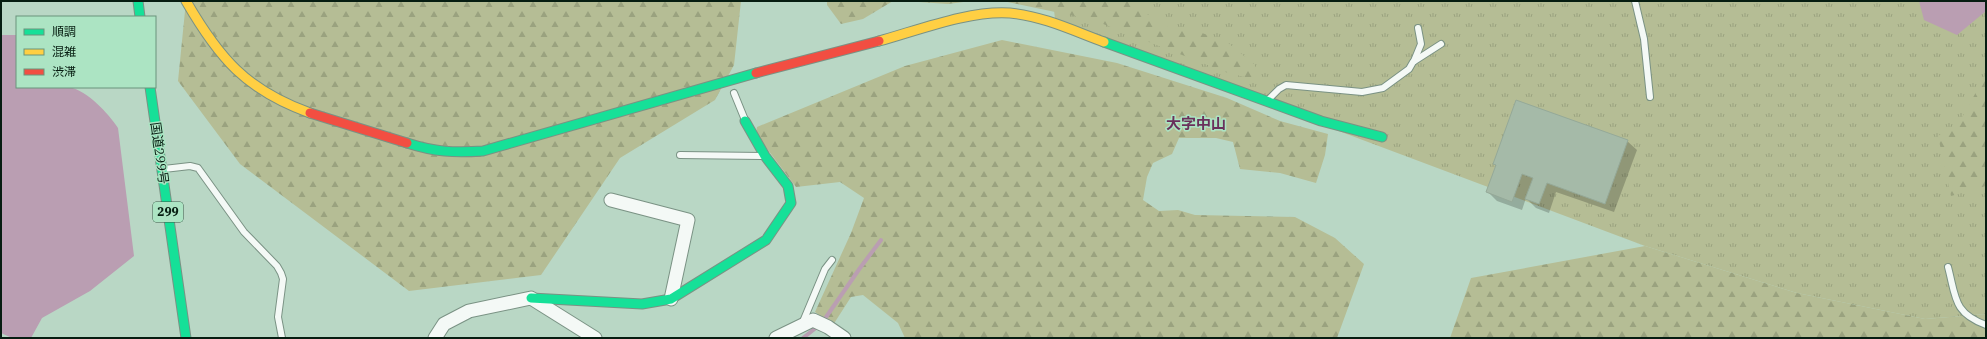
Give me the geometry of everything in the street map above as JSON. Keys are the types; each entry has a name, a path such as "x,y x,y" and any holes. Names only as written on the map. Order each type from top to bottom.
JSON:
{"main road":[{"path":"138,1 140,16"},
{"path":"186,1 203,30 225,60 244,78 267,95 295,109 430,150 453,153 483,151 713,85 975,15 996,12 1021,14 1046,21 1321,121 1382,137"},
{"name":"国道299号","path":"150,88 186,338"},
{"path":"531,298 642,304 671,299 766,240 791,203 788,186 765,156 745,121"}],"street":[{"path":"611,200 688,220 671,299"},
{"path":"435,338 444,324 469,311 531,298 595,338"},
{"path":"776,338 813,320 839,337"}],"lane":[{"path":"1635,1 1644,39 1650,96"},
{"path":"1267,101 1279,89 1286,85 1362,92 1383,88 1409,69 1421,44 1418,28"},
{"path":"1413,62 1441,44"},
{"path":"734,94 745,121"},
{"path":"680,155 765,156"},
{"path":"162,169 190,166 198,168 244,232 277,266 282,279 278,316 282,338"},
{"path":"800,327 825,270 832,260"},
{"path":"1948,267 1960,309 1972,319 1986,325"}],"green space":[{"path":"186,1 741,1 734,65 715,100 620,158 541,275 409,291 240,164 178,81"},
{"path":"827,1 893,1 863,19 841,24 827,5"},
{"path":"904,1 971,1 948,4"},
{"path":"1003,1 1135,1 1150,17 1173,30 1202,33 1227,42 1255,65 1257,80 1228,73 1093,20"},
{"path":"1053,1 1986,1 1986,314 1925,319 1797,293 1645,246 1235,92 1056,28"},
{"path":"1002,40 1117,63 1227,98 1280,121 1328,134 1325,155 1316,183 1280,173 1240,169 1233,142 1216,138 1179,138 1172,154 1153,163 1147,177 1143,200 1159,211 1178,210 1195,215 1295,217 1335,238 1364,264 1337,338 905,338 898,323 863,295 851,297 833,325 815,312 851,233 864,198 840,182 796,187 756,134 757,127 905,66"},
{"path":"1986,74 1986,186 1951,196 1938,136 1959,123"},
{"path":"1645,246 1797,293 1925,319 1986,314 1986,338 1450,338 1471,278"}],"shaded area":[{"path":"1919,1 1986,1 1986,11 1957,35 1924,20"},
{"path":"1,35 16,35 16,88 76,89 97,103 118,128 134,256 90,291 42,318 31,338 12,338 1,333"}],"building":[{"path":"1516,100 1628,140 1605,204 1547,183 1539,204 1525,199 1533,178 1522,174 1512,202 1486,192 1496,165 1493,164"}],"waterway":[{"path":"824,320 881,240"},
{"path":"803,338 817,327"}],"traffic: fast":[{"path":"138,1 140,16"},
{"path":"1104,42 1321,121 1382,137"},
{"path":"407,143 445,151 483,151 756,73"},
{"path":"150,88 186,338"},
{"path":"531,298 642,304 671,299 766,240 791,203 788,186 765,156 745,121"}],"traffic: slow":[{"path":"186,1 210,39 236,70 268,94 310,113"},
{"path":"879,41 962,18 995,13 1010,13 1034,17 1058,24 1104,42"}],"traffic: jam":[{"path":"756,73 879,41"},
{"path":"310,113 407,143"}],"district":[{"name":"大字中山","path":"1196,124"}]}
